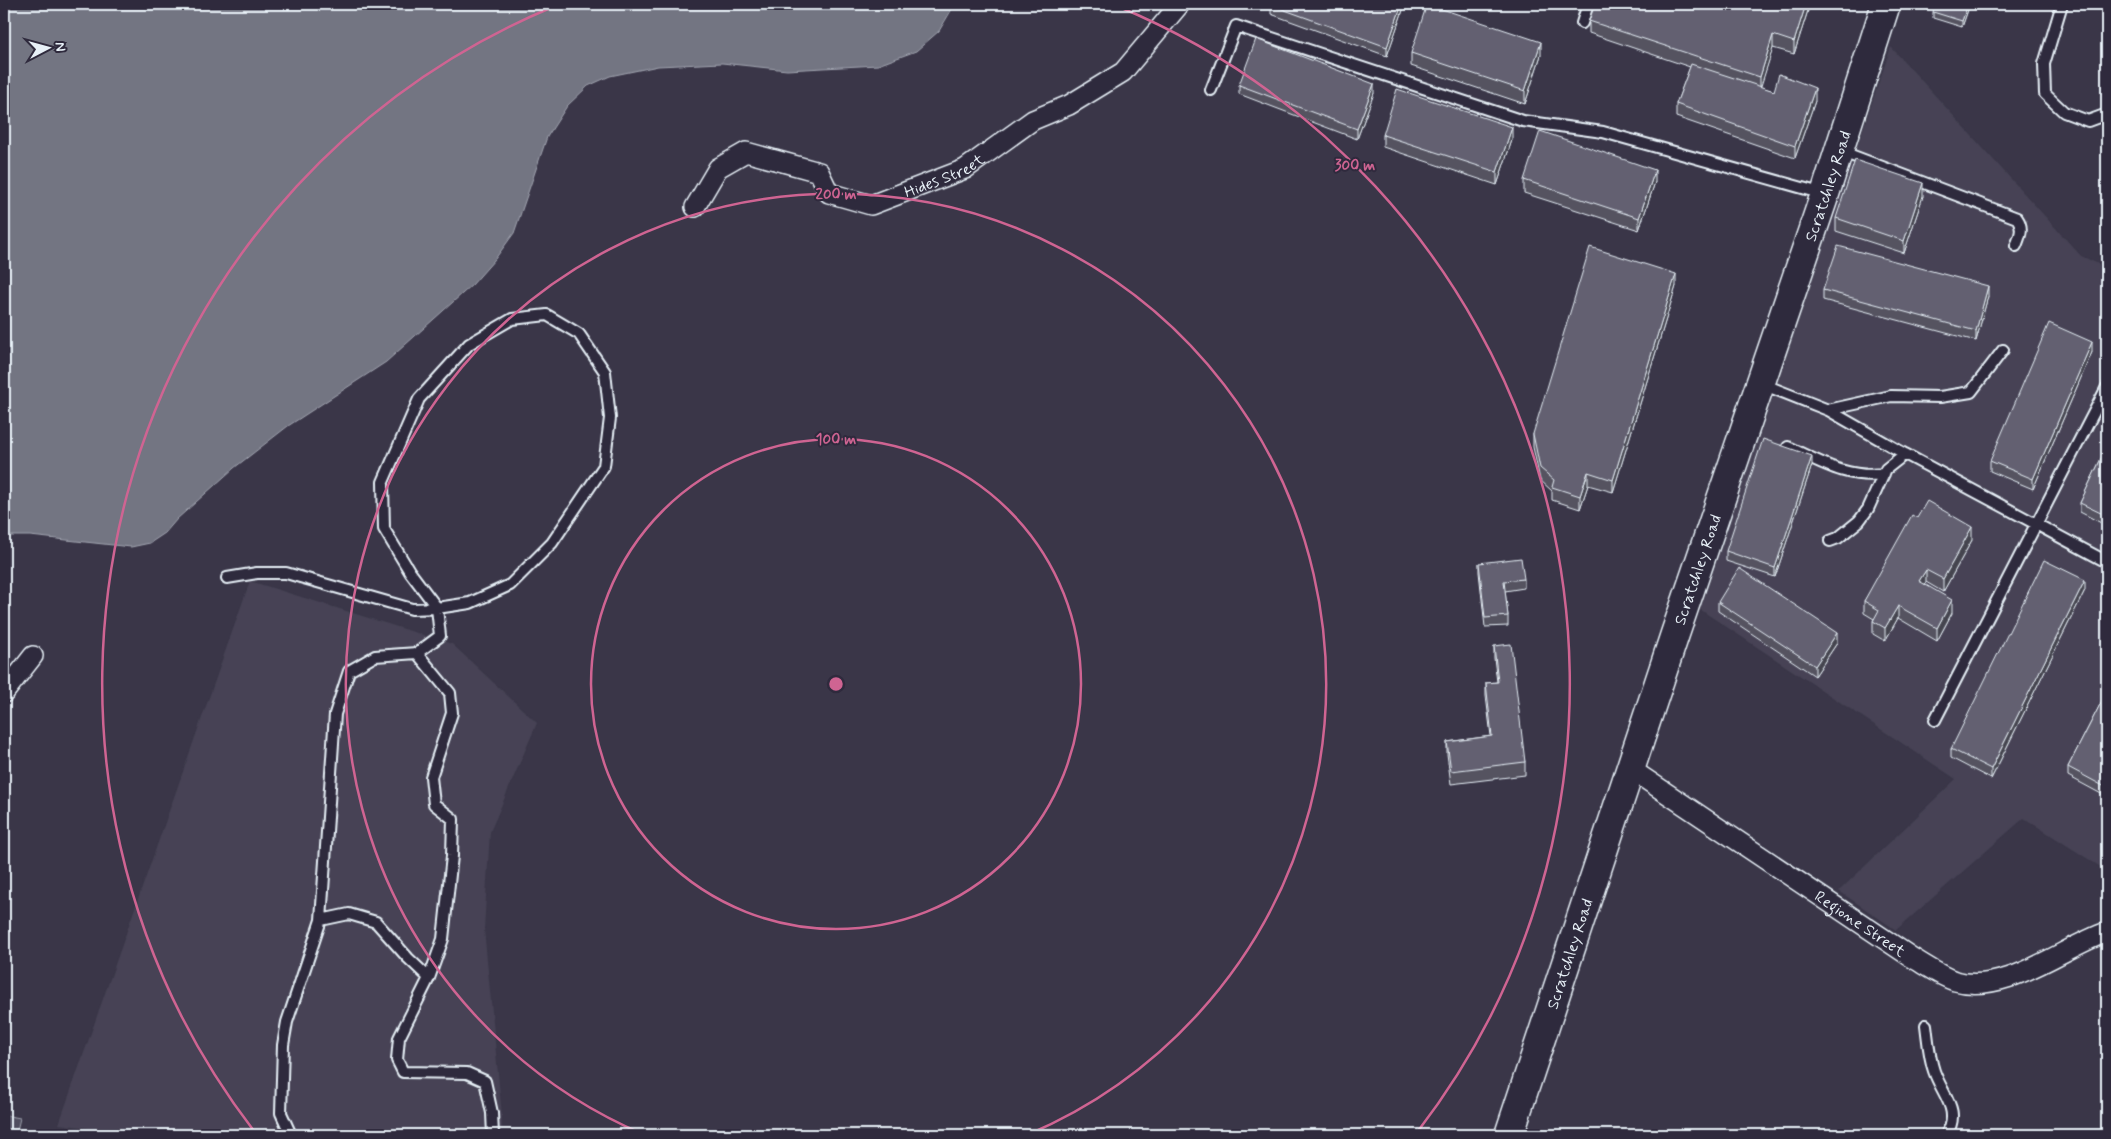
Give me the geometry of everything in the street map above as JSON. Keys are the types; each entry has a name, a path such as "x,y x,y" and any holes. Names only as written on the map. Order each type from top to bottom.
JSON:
{"main road":[{"name":"Scratchley Road","path":"1509,1135 1632,770 1675,634 1825,194 1886,4"}],"street":[{"name":"Hides Street","path":"696,207 718,168 746,152 819,172 829,194 871,205 964,169 1033,120 1069,105 1123,72 1180,4"},
{"path":"4,693 32,656"},
{"name":"Regione Street","path":"1632,770 1911,957 1954,980 1978,984 1996,982 2021,973 2107,932"}],"lane":[{"path":"1582,23 1588,4"},
{"path":"2062,4 2044,64 2045,94 2064,112 2088,121 2107,114"},
{"path":"1211,90 1236,26 1523,120 1602,132 1825,194"},
{"path":"1839,150 2017,218 2021,223 2022,231 2016,246"},
{"path":"227,578 257,572 286,573 412,610 437,608 470,603 510,585 552,543 604,466 610,418 605,372 579,334 547,315 512,319 469,344 419,399 383,482 384,529 410,572 437,608 440,636 417,653 375,656 349,671 334,714 321,920 287,1022 283,1045 281,1113 290,1135"},
{"path":"1828,410 1891,396 1940,397 1971,392 2003,350"},
{"path":"1761,383 1828,410 1904,454 2107,562"},
{"path":"1935,720 2107,387"},
{"path":"1788,447 1852,475 1870,476 1884,474"},
{"path":"1830,541 1838,538 1859,521 1868,508 1886,469 1904,454"},
{"path":"417,653 450,693 452,713 431,777 434,804 453,819 452,856 443,938 429,978 399,1038 397,1060 403,1072 468,1073 485,1081 492,1113 493,1135"},
{"path":"321,920 349,914 376,922 408,958 429,978"},
{"path":"1926,1025 1933,1070 1953,1112 1952,1126 1946,1135"}],"shaded area":[{"path":"1891,47 2081,256 2107,268 2107,871 2024,818 1896,930 1839,891 1956,779 1698,608"},
{"path":"250,581 452,644 537,723 490,832 484,929 502,1115 502,1135 139,1135 59,1124"},
{"path":"4,1115 20,1118 16,1135 4,1135"}],"water":[{"path":"4,4 955,4 939,31 916,51 878,65 787,70 722,63 658,66 610,76 588,86 567,106 547,137 514,233 495,259 472,285 386,362 288,426 234,468 177,519 165,533 150,543 131,547 30,536 4,536"}],"building":[{"path":"1272,4 1402,4 1387,47"},
{"path":"1427,4 1541,42 1525,91 1411,53"},
{"path":"1595,4 1806,4 1794,42 1773,35 1760,77 1589,21"},
{"path":"1935,4 1968,4 1962,21 1933,12"},
{"path":"1256,39 1374,84 1357,129 1239,85"},
{"path":"1691,64 1774,91 1779,74 1815,88 1795,146 1676,104"},
{"path":"1397,89 1512,127 1497,172 1383,135"},
{"path":"1540,131 1655,170 1639,218 1524,180"},
{"path":"1855,160 1923,183 1904,241 1836,218"},
{"path":"1838,246 1988,286 1976,331 1823,290"},
{"path":"1590,247 1676,274 1613,480 1588,472 1580,496 1552,487 1554,480 1540,468 1533,434"},
{"path":"2049,323 2092,342 2033,479 1990,461"},
{"path":"1763,439 1812,456 1775,568 1726,551"},
{"path":"2107,446 2107,516 2080,503"},
{"path":"1927,501 1972,527 1943,579 1926,570 1919,581 1952,600 1937,628 1898,606 1885,628 1873,621 1879,610 1864,601 1912,515 1917,518"},
{"path":"1521,558 1524,579 1504,581 1508,616 1485,618 1479,563"},
{"path":"2044,560 2085,580 1991,769 1951,749"},
{"path":"1739,568 1837,633 1815,666 1718,602"},
{"path":"1511,644 1525,762 1451,771 1447,742 1492,736 1486,683 1498,682 1494,646"},
{"path":"2107,691 2107,788 2068,767"}]}
